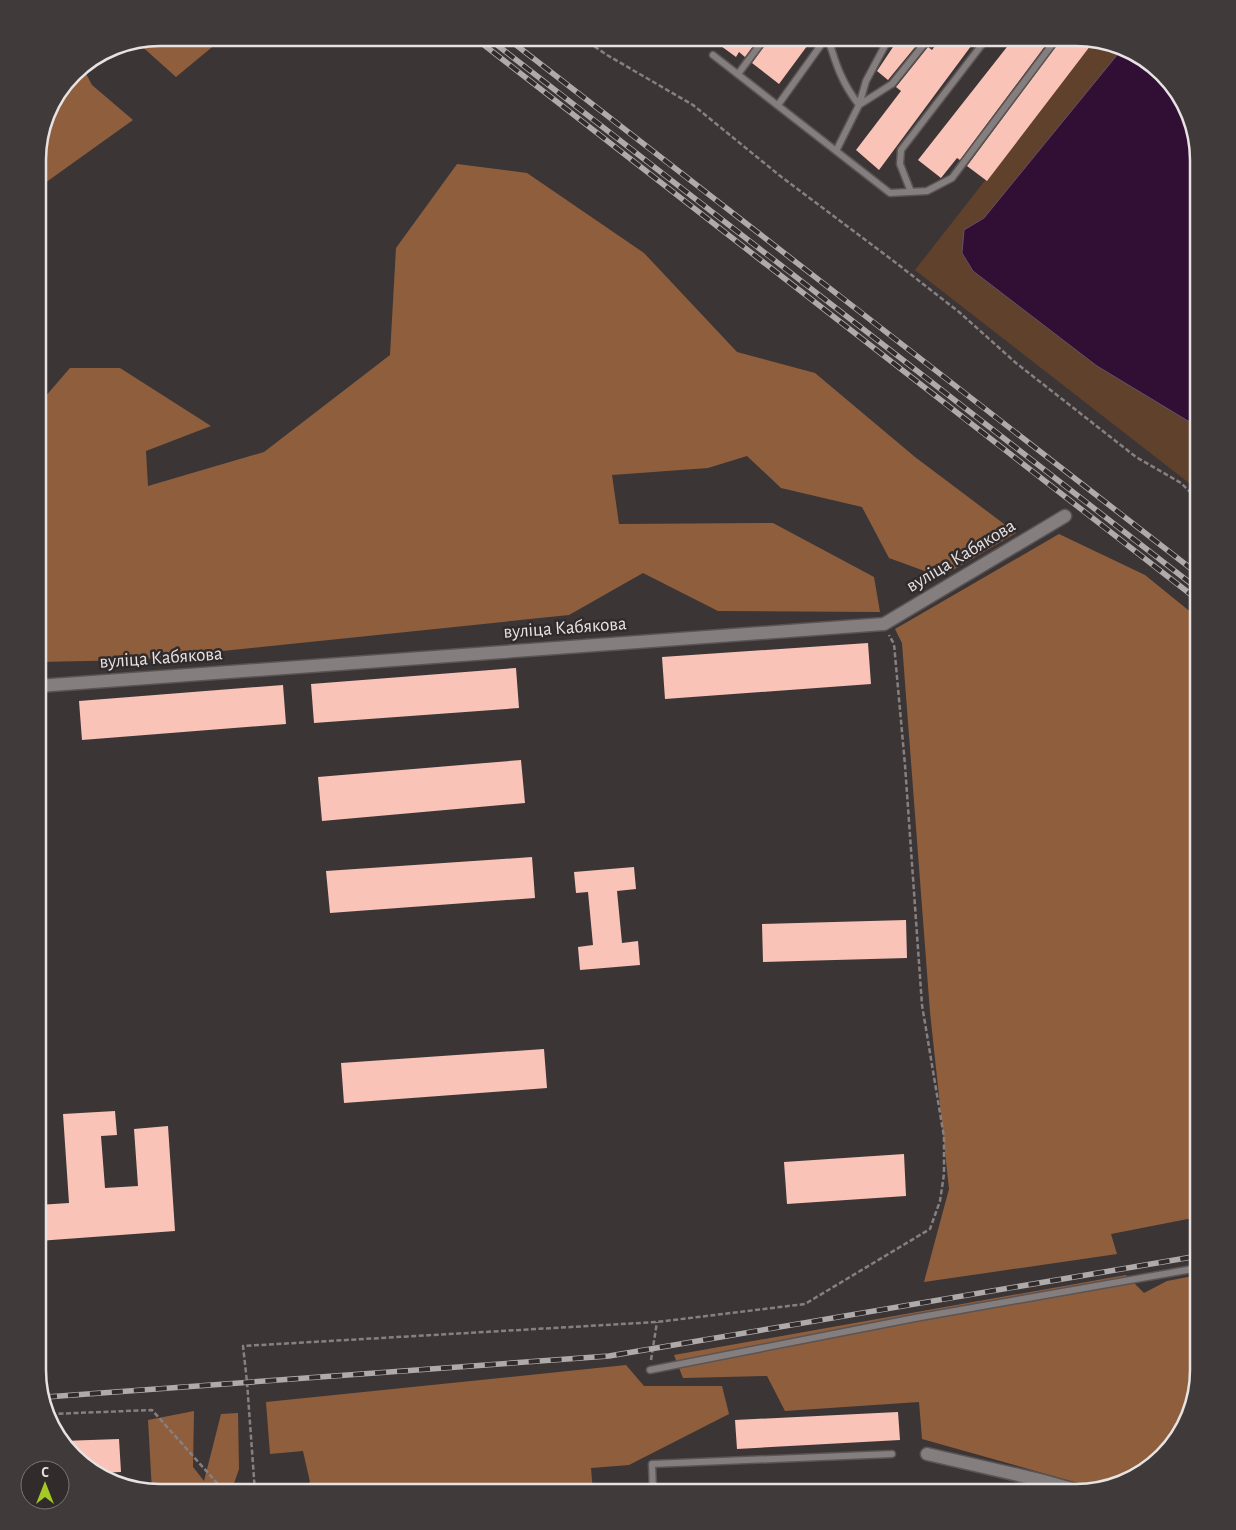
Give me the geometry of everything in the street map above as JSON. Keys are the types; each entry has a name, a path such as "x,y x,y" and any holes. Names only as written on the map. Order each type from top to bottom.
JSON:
{"street":[{"name":"вуліца Кабякова","path":"46,685 884,624 1065,516"},
{"path":"926,1454 1054,1484"}],"lane":[{"path":"738,74 759,46"},
{"path":"778,105 821,46"},
{"path":"830,46 846,89 859,106"},
{"path":"836,151 859,106 866,81 885,46"},
{"path":"859,106 892,84 923,46"},
{"path":"911,192 900,164 901,150 981,46"},
{"path":"713,55 890,193 927,191 952,178 1051,46"},
{"path":"650,1370 915,1318 1190,1269"},
{"path":"653,1484 652,1464 892,1454"}],"path":[{"path":"594,46 693,105 779,175 951,306 1016,363 1136,457 1181,483 1190,492"},
{"path":"254,1484 243,1346 658,1322 806,1304 930,1229 940,1202 944,1174 944,1137 922,1005 905,765 894,644 884,624"},
{"path":"650,1370 658,1322"},
{"path":"55,1414 152,1410 218,1484"}],"shaded area":[{"path":"213,46 176,77 143,48"},
{"path":"1089,47 1112,52 1145,70 1161,85 1178,110 1188,138 1190,153 1190,484 915,270"},
{"path":"1118,54 1133,62 1151,75 1161,85 1178,110 1188,138 1190,153 1190,422 1097,366 973,271 962,253 964,230 984,218"},
{"path":"86,74 92,85 133,120 46,182 48,138 55,117 70,91"},
{"path":"457,164 527,173 644,253 737,352 815,373 915,457 1016,533 941,577 889,558 862,507 781,488 747,456 708,468 612,475 619,524 773,523 874,577 880,612 718,611 643,573 569,615 136,660 46,662 46,396 70,368 120,368 211,426 146,451 148,486 264,452 390,355 396,248"},
{"path":"1059,534 1145,575 1190,612 1190,1219 1111,1234 1117,1254 924,1282 949,1189 930,1012 902,643 895,629"},
{"path":"1126,1275 1144,1293 1167,1281 1190,1277 1190,1377 1188,1392 1178,1420 1161,1445 1139,1464 1119,1475 1090,1483 1080,1484 922,1439 919,1402 785,1411 767,1376 683,1378 674,1355"},
{"path":"626,1365 644,1386 722,1386 729,1414 629,1465 591,1468 592,1484 308,1484 310,1482 303,1451 270,1454 266,1402"},
{"path":"194,1411 193,1467 204,1481 221,1414 238,1413 239,1469 234,1484 152,1483 148,1420"}],"building":[{"path":"721,46 753,46 745,57 739,52 736,57"},
{"path":"764,46 807,46 779,84 752,63"},
{"path":"894,46 916,46 888,80 877,71"},
{"path":"935,46 971,46 879,170 856,150 901,91 896,87 928,47 932,50"},
{"path":"1008,46 1045,46 960,160 957,158 941,178 918,160"},
{"path":"1056,46 1090,47 987,181 967,166"},
{"path":"868,643 871,684 665,699 662,657"},
{"path":"516,668 519,708 314,723 311,684"},
{"path":"283,685 286,724 82,740 79,701"},
{"path":"521,760 525,803 322,821 318,777"},
{"path":"532,857 535,898 330,913 326,871"},
{"path":"634,867 636,889 617,891 622,943 638,941 640,965 580,970 578,947 593,945 588,892 576,893 574,872"},
{"path":"906,920 907,958 763,962 762,924"},
{"path":"544,1049 547,1088 344,1103 341,1063"},
{"path":"115,1111 117,1135 101,1136 105,1188 138,1186 134,1129 168,1126 175,1231 46,1240 46,1204 69,1203 63,1114"},
{"path":"904,1154 906,1196 787,1204 784,1162"},
{"path":"898,1412 900,1440 737,1449 735,1420"},
{"path":"119,1439 121,1472 111,1472 97,1464 85,1455 72,1441"}],"railway":[{"path":"485,46 1190,594"},
{"path":"498,46 1190,583"},
{"path":"517,46 1190,568"},
{"path":"49,1397 609,1356 1190,1257"}]}
